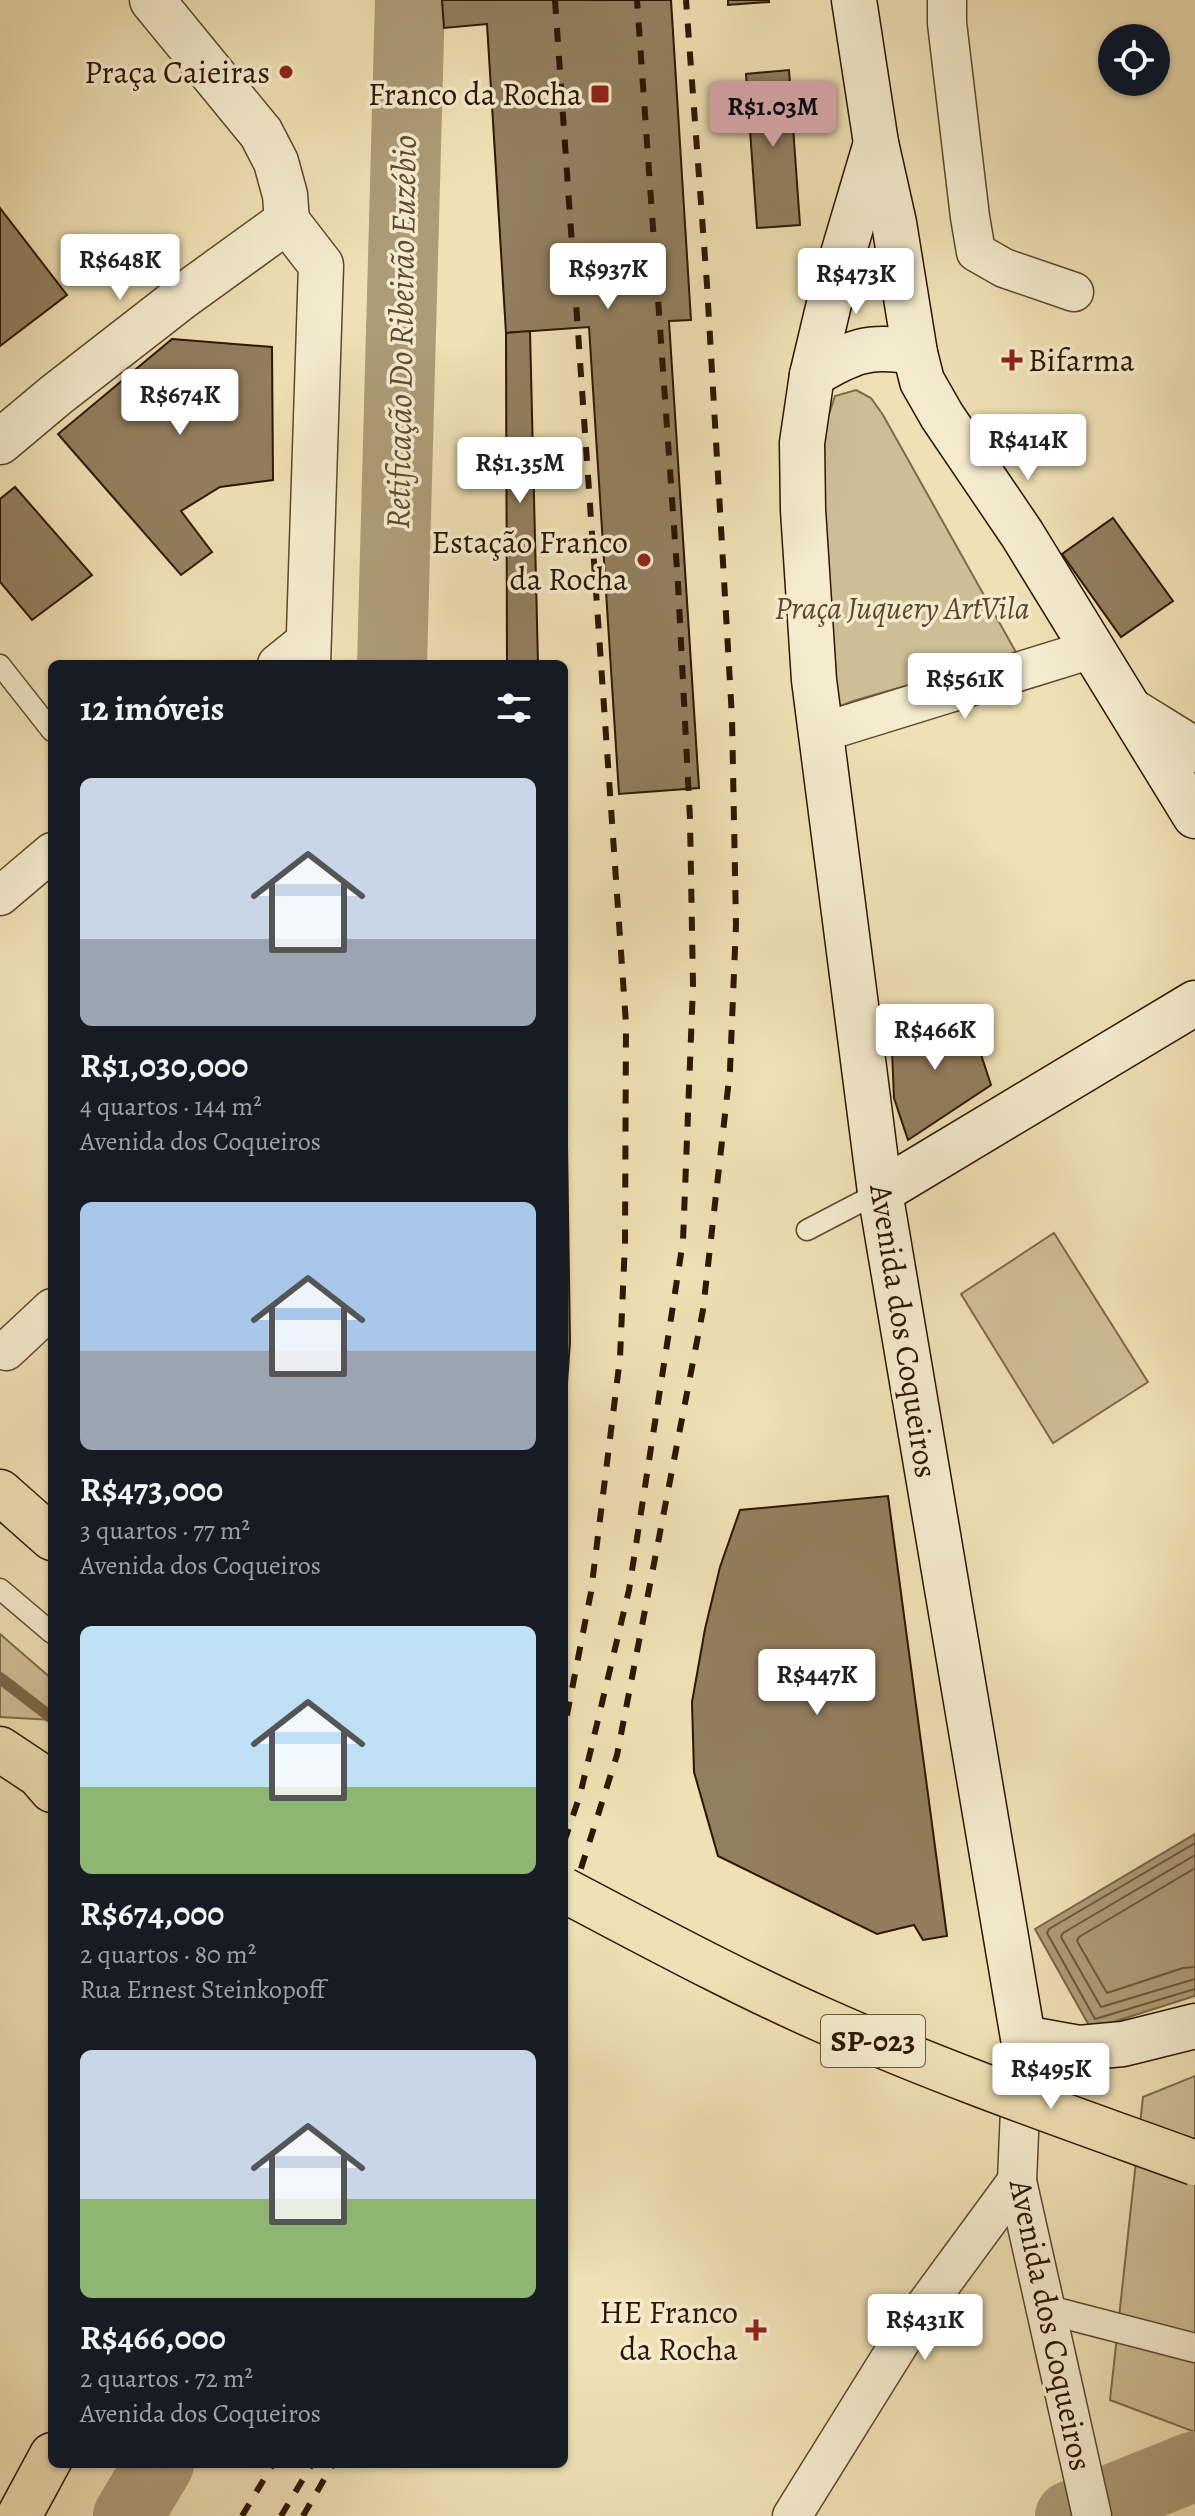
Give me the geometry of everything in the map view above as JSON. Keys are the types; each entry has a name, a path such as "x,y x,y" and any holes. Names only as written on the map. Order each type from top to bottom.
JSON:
{"main road":[{"path":"152,0 261,133 276,162 285,195 287,221 321,265 316,465 297,656"},
{"path":"854,0 876,143 899,247 922,381 942,416 1022,534 1195,816"},
{"name":"Avenida dos Coqueiros","path":"876,143 832,291 812,375 802,443 803,510 820,733 880,1192 1023,2038"},
{"path":"0,442 182,297 287,221"},
{"path":"812,375 843,356 862,350 893,348 915,353"},
{"path":"1132,711 1195,750"},
{"path":"880,1192 1195,1003"},
{"path":"0,1492 48,1534"},
{"path":"0,1749 48,1779"},
{"name":"SP-023","path":"568,1892 824,2021 980,2086 1195,2163"},
{"path":"1023,2038 1079,2048 1123,2044 1195,2026"},
{"path":"19,2516 48,2462"}],"street":[{"path":"947,0 947,23 976,252 1004,268 1074,292"},
{"path":"820,733 1092,649"},
{"path":"0,896 48,855"},
{"path":"6,1351 48,1312"},
{"name":"Avenida dos Coqueiros","path":"1023,2038 1017,2181 1092,2516"},
{"path":"792,2516 909,2328 1017,2181"},
{"path":"1045,2309 1195,2348"}],"lane":[{"path":"0,665 48,726"},
{"path":"807,1230 880,1192"},
{"path":"0,1589 48,1630"}],"green space":[{"name":"Praça Juquery ArtVila","path":"856,390 871,398 883,415 1017,654 853,701 826,712 824,429 835,396"},
{"path":"1054,1233 1148,1382 1053,1443 961,1294"},
{"path":"0,1634 48,1676 48,1720 0,1717"},
{"path":"1195,2076 1195,2432 1110,2400 1143,2097"}],"water":[{"path":"1195,1834 1195,1996 1091,2029 1035,1929"}],"building":[{"name":"Estação Franco da Rocha","path":"442,0 671,0 691,320 669,321 699,788 619,794 589,327 506,333 487,24 444,28"},
{"path":"728,0 769,0 769,2 728,5"},
{"path":"789,70 800,225 757,228 746,74"},
{"path":"0,208 67,295 0,346"},
{"path":"530,331 538,660 507,660 506,333"},
{"path":"172,339 272,347 273,480 220,487 181,511 212,552 181,575 58,434"},
{"path":"15,487 92,575 32,620 0,582 0,499"},
{"path":"1113,518 1173,601 1121,637 1062,554"},
{"path":"971,1024 991,1085 908,1140 894,1098 891,1027"},
{"path":"568,1211 570,1342 568,1369"},
{"path":"888,1496 947,1936 923,1940 914,1925 877,1934 718,1856 694,1772 692,1702 720,1567 740,1510"}],"waterway":[{"name":"Retificação Do Ribeirão Euzébio","path":"392,660 410,0"},
{"path":"0,1678 48,1715"},
{"path":"1070,2516 1195,2466"},
{"name":"Retificação Do Ribeirão Euzébio","path":"128,2516 157,2468"}],"railway":[{"path":"555,0 626,1024 625,1242 620,1358 591,1592 568,1710"},
{"path":"568,1830 580,1795 629,1590 683,1241 693,986 690,819 678,584 637,0"},
{"path":"568,1909 617,1755 703,1310 730,1070 736,924 732,718 707,285 686,0"},
{"path":"242,2516 271,2468"},
{"path":"281,2516 310,2468"},
{"path":"303,2516 331,2468"}],"place":[{"name":"Praça Caieiras","path":"286,72"},
{"name":"Franco da Rocha","path":"600,94"},
{"name":"Bifarma","path":"1012,360"},
{"name":"Estação Franco da Rocha","path":"644,560"},
{"name":"HE Franco da Rocha","path":"756,2330"}]}
